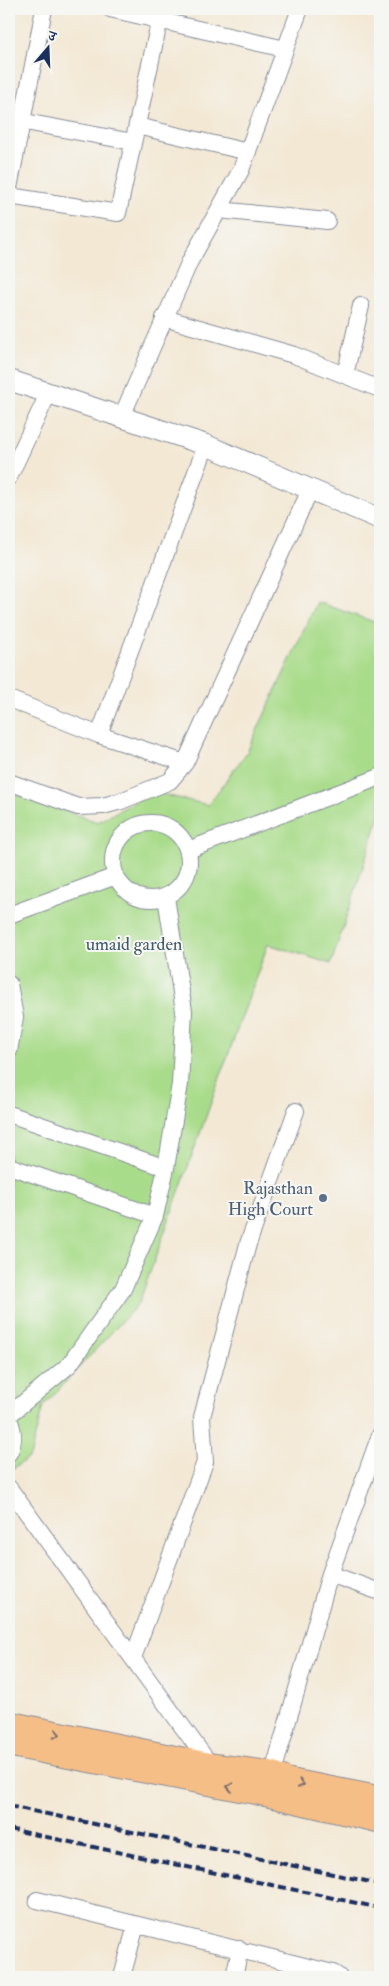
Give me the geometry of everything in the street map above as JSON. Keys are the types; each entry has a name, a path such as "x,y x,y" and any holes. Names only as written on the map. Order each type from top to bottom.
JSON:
{"main road":[{"path":"9,1724 210,1766 380,1820"},
{"path":"9,1744 270,1784 288,1781 380,1800"}],"street":[{"path":"9,188 16,121 44,9"},
{"path":"110,9 161,14 285,48"},
{"path":"122,416 190,262 241,170 300,9"},
{"path":"9,196 118,213 161,14"},
{"path":"16,121 135,134 248,152"},
{"path":"219,210 327,221"},
{"path":"345,374 362,306"},
{"path":"164,318 294,355 377,388"},
{"path":"9,380 206,445 380,519"},
{"path":"9,477 49,392"},
{"path":"99,735 206,445"},
{"path":"9,782 78,807 103,806 121,801 170,781 185,763 310,490"},
{"path":"9,699 99,735 185,763"},
{"path":"188,850 380,777"},
{"path":"163,824 183,839 188,850 188,872 176,891 166,897 142,898 127,890 116,876 113,864 117,846 128,831 138,825 163,824"},
{"path":"9,915 116,876"},
{"path":"9,1415 69,1365 123,1289 155,1216 166,1168 180,1084 184,1011 166,897"},
{"path":"9,984 15,1017 9,1051"},
{"path":"132,1658 206,1462 202,1417 248,1244 296,1111"},
{"path":"9,1114 166,1168"},
{"path":"9,1166 155,1216"},
{"path":"9,1419 13,1428 14,1440 9,1453"},
{"path":"270,1784 330,1574 380,1435"},
{"path":"9,1488 210,1766"},
{"path":"330,1574 380,1592"},
{"path":"37,1900 240,1949 333,1973 339,1977"},
{"path":"122,1977 136,1925"},
{"path":"234,1977 240,1949"}],"green space":[{"name":"umaid garden","path":"317,602 380,624 380,815 331,964 268,944 139,1303 43,1406 30,1457 9,1471 9,792 98,822 152,792 208,805 247,752"}],"railway":[{"path":"9,1806 380,1884"},
{"path":"9,1829 380,1908"}],"place":[{"name":"Rajasthan High Court","path":"323,1198"}]}
